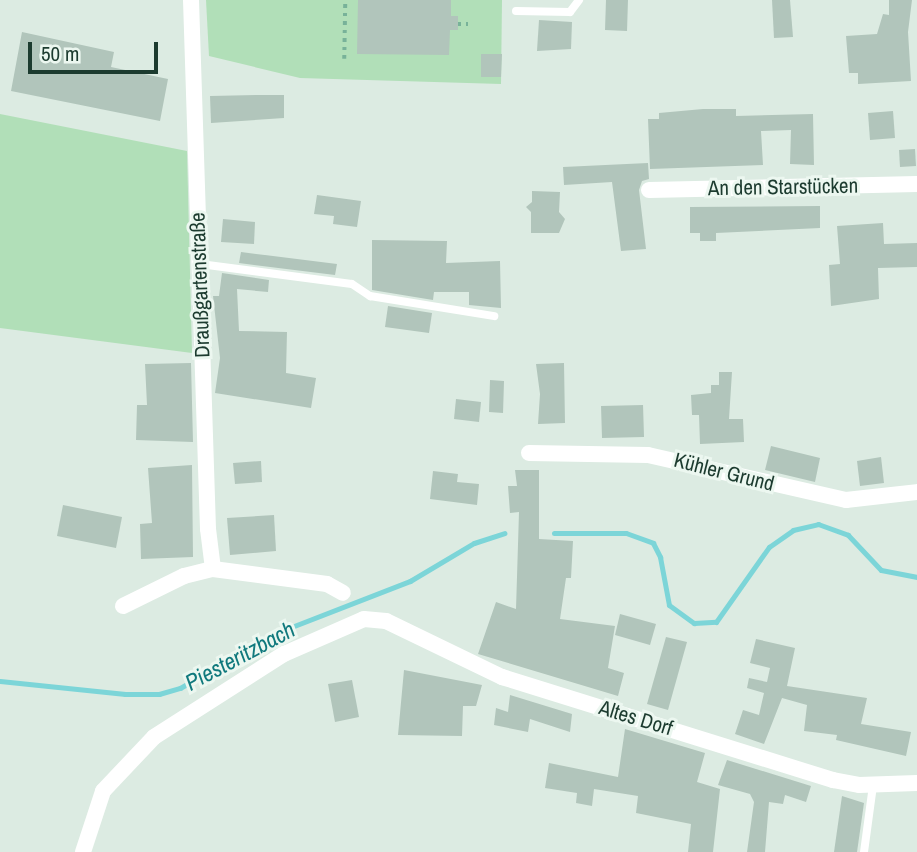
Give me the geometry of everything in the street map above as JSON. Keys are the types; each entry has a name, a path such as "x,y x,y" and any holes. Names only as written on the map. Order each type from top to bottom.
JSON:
{"street":[{"name":"Draußgartenstraße","path":"191,0 208,529 213,569"},
{"name":"An den Starstücken","path":"649,190 917,184"},
{"name":"Kühler Grund","path":"529,453 648,455 846,500 917,492"},
{"path":"124,606 184,576 213,569 327,584 343,593"},
{"name":"Altes Dorf","path":"83,852 103,791 154,737 284,654 364,619 386,621 451,656 527,685 833,780 873,786 917,783"}],"lane":[{"path":"516,12 570,12 579,0"},
{"path":"200,264 352,284 370,296 494,316"},
{"path":"864,852 873,786"}],"path":[{"path":"344,59 345,0"},
{"path":"458,24 467,24"}],"green space":[{"path":"206,0 502,0 501,84 300,78 209,56"},
{"path":"0,114 187,151 192,353 0,328"}],"building":[{"path":"358,0 451,0 451,16 458,16 458,30 450,30 449,55 357,54"},
{"path":"606,0 628,0 627,31 605,30"},
{"path":"772,0 790,0 793,37 774,38"},
{"path":"889,0 912,0 908,32 911,81 858,84 858,73 849,73 846,36 877,34 883,14 889,15"},
{"path":"539,20 572,22 571,49 537,51"},
{"path":"22,32 114,52 111,67 168,79 160,121 11,91"},
{"path":"481,54 502,54 501,77 481,77"},
{"path":"284,95 284,118 211,123 210,96"},
{"path":"736,109 736,116 813,114 814,165 790,164 791,130 761,131 763,165 650,169 648,119 659,119 659,113"},
{"path":"893,111 895,138 870,140 868,113"},
{"path":"915,149 916,166 900,167 899,150"},
{"path":"648,163 649,179 642,181 639,190 646,249 621,251 612,182 564,185 563,167"},
{"path":"532,191 560,192 559,212 565,219 559,233 531,233 531,212 526,207 532,202"},
{"path":"317,195 361,201 357,227 333,224 334,216 314,214"},
{"path":"820,206 820,228 716,233 716,241 700,241 700,233 690,233 690,207"},
{"path":"223,219 255,222 254,244 221,242"},
{"path":"883,223 884,244 917,243 917,267 878,268 879,299 831,306 829,265 840,264 837,226"},
{"path":"372,240 447,241 446,263 500,261 501,308 469,305 469,292 434,292 433,300 372,290"},
{"path":"241,252 337,264 335,275 239,263"},
{"path":"222,273 269,280 268,292 237,289 239,331 287,332 286,373 316,378 311,408 215,393 220,358 213,296 219,296"},
{"path":"388,306 432,313 429,333 385,327"},
{"path":"191,363 193,442 136,440 137,405 147,405 145,364"},
{"path":"564,363 565,423 538,424 540,394 536,364"},
{"path":"719,372 732,372 729,419 743,419 744,442 700,444 699,415 692,415 691,395 711,393 711,385 719,385"},
{"path":"490,380 504,381 503,413 489,412"},
{"path":"456,399 481,402 479,422 454,419"},
{"path":"643,405 644,437 602,438 601,406"},
{"path":"771,446 820,458 815,482 765,470"},
{"path":"881,457 884,483 860,486 857,461"},
{"path":"261,461 262,482 235,484 233,463"},
{"path":"192,465 193,557 141,559 140,524 152,523 148,468"},
{"path":"515,470 539,470 539,539 573,541 571,578 566,578 560,619 615,626 608,668 624,673 618,696 478,654 496,602 516,609 519,512 510,513 508,486 517,486"},
{"path":"433,471 458,474 457,482 479,484 477,505 430,499"},
{"path":"63,505 122,517 116,548 57,536"},
{"path":"274,515 276,551 230,555 227,518"},
{"path":"620,614 656,624 650,645 615,635"},
{"path":"666,637 687,642 668,710 647,704"},
{"path":"756,639 795,648 787,686 867,698 861,724 911,732 906,756 836,740 837,735 804,731 807,705 782,698 764,744 735,734 743,710 759,715 764,693 747,688 749,678 767,682 770,668 750,663"},
{"path":"404,670 482,685 476,706 463,706 462,736 398,735"},
{"path":"352,680 359,717 335,722 328,684"},
{"path":"510,695 572,714 570,732 530,719 528,732 494,725 496,708 508,712"},
{"path":"625,729 705,753 697,782 720,789 713,852 688,852 691,824 636,813 638,796 594,789 592,806 576,803 577,793 545,788 549,763 618,777"},
{"path":"727,760 811,786 806,802 785,795 783,804 769,802 765,852 747,852 754,802 750,794 718,785"},
{"path":"842,796 864,803 857,852 834,852"}],"waterway":[{"name":"Piesteritzbach","path":"554,533 626,533 653,543 660,557 669,605 694,623 716,622 769,547 793,530 818,524 848,535 881,570 917,577"},
{"name":"Piesteritzbach","path":"0,681 125,694 159,694 180,688 276,633 410,581 474,543 504,533"}]}
